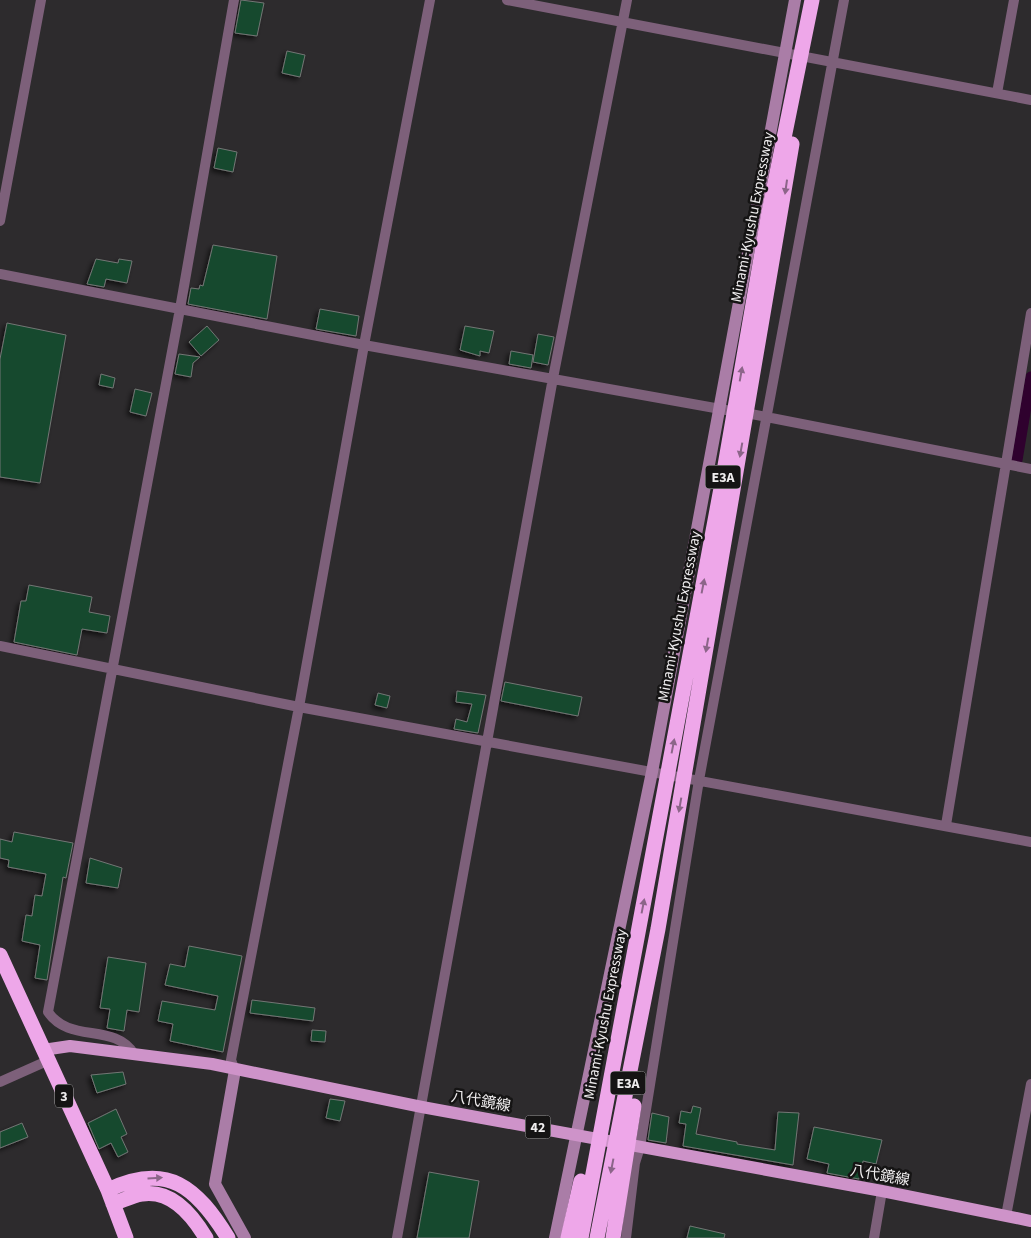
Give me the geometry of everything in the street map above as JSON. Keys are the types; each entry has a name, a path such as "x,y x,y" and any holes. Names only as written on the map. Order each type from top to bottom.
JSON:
{"highway":[{"name":"Minami-Kyushu Expressway","path":"598,1238 658,929 783,210 813,0"},
{"name":"Minami-Kyushu Expressway","path":"581,1238 722,483 769,212 813,0"},
{"path":"613,1238 654,985 658,929"},
{"path":"568,1238 622,994 634,954"},
{"name":"3","path":"0,955 110,1197 126,1238"},
{"path":"110,1197 137,1179 163,1178 190,1190 212,1212 228,1238"},
{"path":"110,1197 143,1193 160,1195 180,1205 190,1214 206,1238"}],"main road":[{"name":"八代鏡線","path":"45,1055 70,1046 212,1064 422,1107 882,1191 1031,1221"}],"street":[{"path":"0,221 40,0"},
{"path":"134,1054 128,1045 116,1038 62,1027 54,1021 48,1012 111,668 180,309 234,0"},
{"path":"245,1238 215,1184 235,1070 231,1060 299,708 364,345 430,0"},
{"path":"507,0 1031,100"},
{"path":"397,1238 554,378 627,0"},
{"path":"555,1238 652,772 796,0"},
{"path":"626,1238 635,1163 640,1147 699,780 844,0"},
{"path":"997,93 1014,0"},
{"path":"0,274 364,345 719,408 1031,469"},
{"path":"951,827 1005,464 1031,313"},
{"path":"0,646 299,708 488,740 1031,842"},
{"path":"0,1082 45,1055"},
{"path":"1006,1216 1031,1084"},
{"path":"874,1238 882,1191"}],"building":[{"path":"241,0 264,3 257,36 235,33"},
{"path":"287,51 305,55 300,77 282,73"},
{"path":"218,148 237,152 233,172 214,168"},
{"path":"213,245 277,256 267,319 188,304 191,288 199,289 200,285 203,286"},
{"path":"96,259 118,263 119,259 132,261 127,283 106,279 104,287 87,284"},
{"path":"320,309 359,316 356,336 316,329"},
{"path":"7,323 66,335 40,483 0,477 0,359"},
{"path":"207,326 219,340 201,356 189,342"},
{"path":"465,326 494,331 489,353 480,351 480,356 460,350"},
{"path":"538,334 554,337 548,365 533,362"},
{"path":"511,351 533,355 531,368 509,364"},
{"path":"179,354 200,357 193,363 191,377 175,374"},
{"path":"101,374 115,378 113,388 99,385"},
{"path":"135,389 152,393 146,416 130,412"},
{"path":"29,585 92,597 89,612 110,616 107,633 82,629 77,655 14,642 21,601 26,601"},
{"path":"505,682 582,697 578,716 501,701"},
{"path":"457,691 486,695 478,733 454,729 456,719 467,722 472,704 456,702"},
{"path":"378,693 390,696 387,708 375,705"},
{"path":"14,832 73,843 66,878 63,877 47,980 35,978 40,945 22,941 26,915 32,916 35,895 42,896 46,874 8,867 9,860 0,858 0,839 12,842"},
{"path":"90,858 122,868 118,888 86,883"},
{"path":"189,946 242,956 223,1052 170,1041 173,1024 158,1021 162,1001 215,1010 218,996 165,985 170,964 185,967"},
{"path":"108,957 146,963 139,1012 127,1010 124,1031 107,1028 110,1009 100,1008"},
{"path":"252,1000 315,1008 313,1021 250,1013"},
{"path":"312,1030 326,1031 325,1042 311,1041"},
{"path":"123,1072 126,1084 97,1093 91,1075"},
{"path":"330,1099 345,1101 340,1121 326,1118"},
{"path":"693,1106 701,1108 696,1134 737,1142 737,1144 775,1150 778,1112 799,1113 793,1165 683,1146 686,1124 679,1123 681,1111 691,1113"},
{"path":"116,1109 127,1134 121,1137 128,1152 118,1157 111,1143 99,1149 88,1123"},
{"path":"652,1113 669,1117 666,1143 648,1140"},
{"path":"22,1123 28,1137 0,1148 0,1132"},
{"path":"814,1127 882,1140 876,1164 863,1161 859,1179 827,1173 829,1164 807,1159"},
{"path":"429,1172 479,1181 469,1238 417,1238"},
{"path":"690,1226 725,1234 724,1238 687,1238"}],"waterway":[{"path":"1017,460 1031,377"}]}
